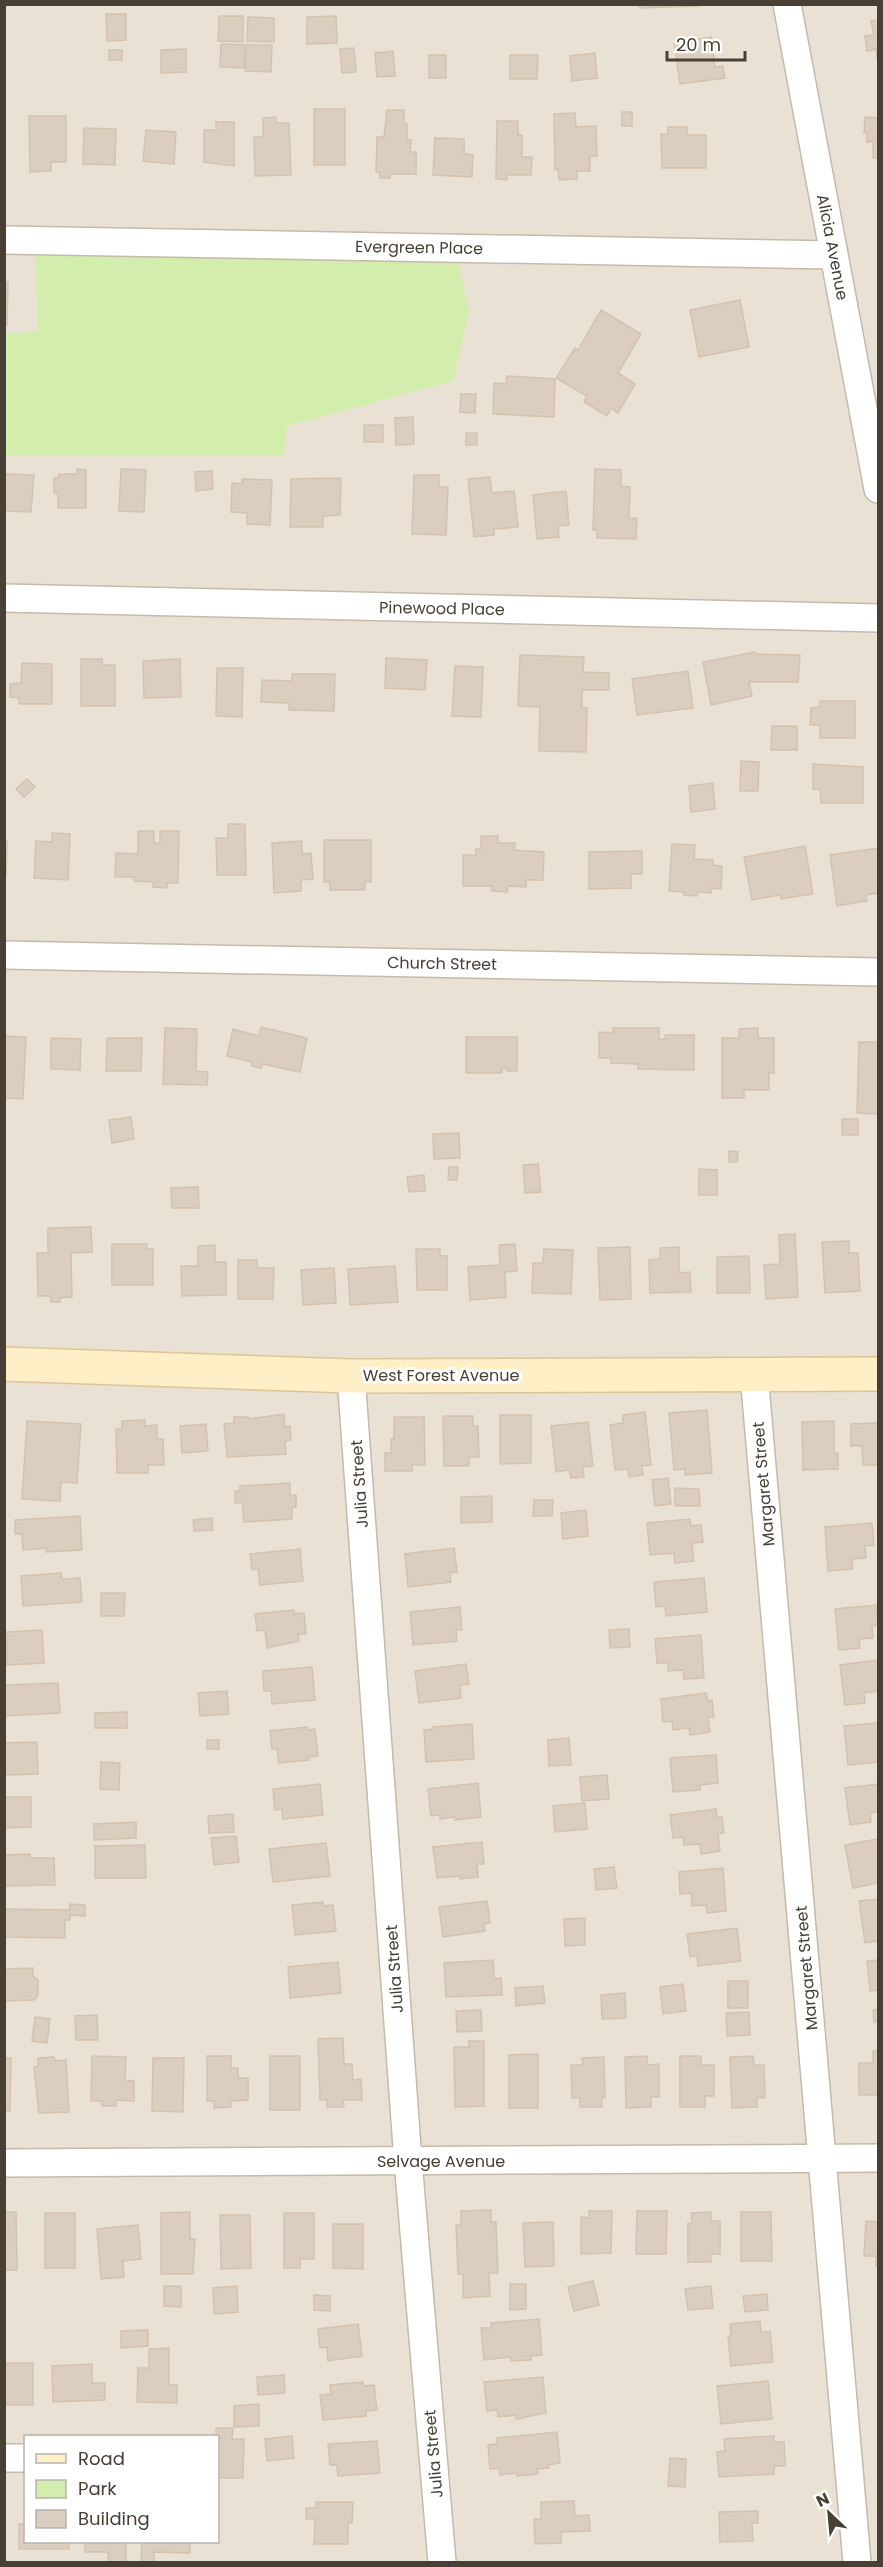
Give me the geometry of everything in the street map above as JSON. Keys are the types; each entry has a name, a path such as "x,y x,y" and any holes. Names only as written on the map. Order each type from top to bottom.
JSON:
{"street":[{"name":"Alicia Avenue","path":"787,4 879,489"},
{"name":"Evergreen Place","path":"4,240 834,255"},
{"name":"Pinewood Place","path":"4,598 879,618"},
{"name":"Church Street","path":"4,955 879,972"},
{"name":"West Forest Avenue","path":"4,1364 351,1376 879,1374"},
{"name":"Margaret Street","path":"754,1374 857,2562"},
{"name":"Julia Street","path":"351,1376 408,2161 442,2562"},
{"name":"Selvage Avenue","path":"4,2163 879,2158"},
{"path":"4,2458 24,2458"}],"shaded area":[{"path":"5,5 878,5 878,2562 5,2562 4,455 282,455 287,426 453,381 34,241 38,333 5,334"}],"green space":[{"path":"34,241 454,248 469,310 453,381 287,426 283,455 5,455 4,334 38,332"}],"building":[{"path":"639,4 699,4 699,6 640,8"},
{"path":"106,14 126,14 126,40 107,41"},
{"path":"219,16 243,16 243,42 218,41"},
{"path":"336,16 337,43 307,44 307,17"},
{"path":"248,17 274,18 274,42 247,41"},
{"path":"878,20 878,64 876,49 867,51 865,36 874,35 871,21"},
{"path":"711,37 715,67 723,66 725,78 680,84 674,43"},
{"path":"221,44 246,45 244,68 220,67"},
{"path":"246,45 272,45 271,72 245,71"},
{"path":"354,48 356,72 342,73 340,49"},
{"path":"186,49 186,72 161,73 161,50"},
{"path":"109,50 122,50 122,60 109,60"},
{"path":"393,51 395,76 377,77 375,53"},
{"path":"595,53 597,78 572,81 570,56"},
{"path":"429,55 446,55 446,78 429,78"},
{"path":"510,55 538,55 537,79 510,79"},
{"path":"314,109 345,109 345,165 314,165"},
{"path":"387,110 404,110 407,140 411,140 410,152 416,152 416,174 390,174 390,178 380,178 380,172 376,172 377,137 384,137"},
{"path":"622,112 632,112 632,126 622,126"},
{"path":"575,113 576,127 596,126 597,156 590,156 590,171 577,171 577,179 559,180 558,169 555,170 554,114"},
{"path":"29,116 66,116 66,162 51,162 51,171 30,172"},
{"path":"276,117 276,123 289,123 291,175 255,176 254,137 263,137 263,118"},
{"path":"865,117 878,118 878,158 873,158 873,142 867,142 867,133 864,133"},
{"path":"497,121 518,121 518,135 522,135 522,157 532,157 531,175 507,175 507,180 496,179"},
{"path":"216,122 234,122 234,166 204,162 204,130 216,130"},
{"path":"668,127 687,127 687,135 706,135 706,168 662,168 661,134 668,134"},
{"path":"84,128 116,129 115,165 83,164"},
{"path":"146,130 176,132 174,164 143,161"},
{"path":"435,138 464,139 464,154 473,155 472,177 433,175"},
{"path":"4,282 8,282 7,325 4,325"},
{"path":"740,300 749,347 699,357 690,310"},
{"path":"601,310 641,334 618,373 635,384 618,413 611,408 607,416 584,402 587,396 556,378 575,348 578,350"},
{"path":"507,376 555,379 554,417 493,414 494,383 506,384"},
{"path":"461,394 476,394 475,413 460,412"},
{"path":"413,417 414,444 396,445 395,418"},
{"path":"364,425 383,425 383,442 364,442"},
{"path":"466,433 477,433 477,445 466,445"},
{"path":"77,469 86,470 86,508 58,508 58,493 54,493 54,478 58,478 59,474 77,474"},
{"path":"121,469 146,470 144,512 119,511"},
{"path":"595,469 621,470 621,486 630,487 629,518 637,518 636,539 597,538 597,530 593,530"},
{"path":"212,471 213,489 196,491 195,472"},
{"path":"4,474 34,475 31,512 4,511"},
{"path":"414,475 439,475 439,487 448,487 446,535 412,534"},
{"path":"490,477 492,493 514,491 518,527 494,529 494,535 474,537 468,479"},
{"path":"341,478 340,515 323,516 323,527 290,527 291,479"},
{"path":"242,479 272,480 270,525 247,524 247,513 231,512 232,483 242,484"},
{"path":"566,491 569,525 558,526 559,537 537,539 533,495"},
{"path":"755,652 756,654 800,655 798,682 749,682 752,696 711,705 703,662"},
{"path":"520,655 584,657 583,672 609,673 609,690 582,690 582,708 587,708 586,752 539,751 540,707 518,706"},
{"path":"386,658 427,660 425,690 385,688"},
{"path":"81,659 102,659 102,665 115,665 115,706 81,706"},
{"path":"180,659 181,697 144,698 143,661"},
{"path":"22,663 52,664 52,704 19,704 19,698 10,697 10,684 21,683"},
{"path":"455,666 483,667 481,717 452,716"},
{"path":"217,668 243,668 242,717 216,716"},
{"path":"688,671 693,708 637,715 632,679"},
{"path":"292,674 335,674 334,711 289,710 289,703 261,702 262,680 292,681"},
{"path":"820,701 855,701 855,738 820,738 820,725 810,725 811,708 820,707"},
{"path":"772,726 797,726 797,750 771,750"},
{"path":"741,761 759,762 758,791 740,791"},
{"path":"813,764 863,767 863,803 821,803 820,789 813,789"},
{"path":"27,779 35,787 24,797 16,789"},
{"path":"713,783 715,809 691,812 689,786"},
{"path":"228,824 245,824 246,875 217,875 216,838 228,838"},
{"path":"138,831 154,831 154,843 160,843 160,831 179,831 178,883 167,883 167,888 153,887 153,882 134,881 134,877 115,877 116,853 138,854"},
{"path":"52,833 70,834 68,880 34,878 36,841 52,842"},
{"path":"481,836 498,836 498,843 515,843 514,850 544,852 543,880 526,880 526,887 508,886 507,892 492,891 492,886 463,886 463,855 476,855 476,849 481,849"},
{"path":"324,840 371,840 371,882 365,882 365,890 330,890 330,882 324,882"},
{"path":"4,841 7,841 6,875 4,875"},
{"path":"302,841 302,854 311,853 313,879 301,880 301,891 274,893 272,843"},
{"path":"672,844 695,845 694,859 713,860 713,865 722,866 721,889 711,888 711,893 697,892 697,896 669,891"},
{"path":"805,846 813,894 781,899 780,895 752,900 744,857"},
{"path":"878,848 878,893 866,895 867,901 837,906 830,855"},
{"path":"642,851 642,874 631,874 631,888 589,889 589,852"},
{"path":"261,1027 307,1038 300,1072 262,1064 261,1068 252,1066 252,1062 227,1056 233,1029 259,1036"},
{"path":"165,1028 197,1029 196,1071 208,1072 207,1085 163,1084"},
{"path":"613,1028 659,1028 659,1039 665,1039 665,1035 694,1035 694,1070 638,1069 638,1064 611,1063 611,1058 599,1058 599,1032 613,1033"},
{"path":"758,1028 758,1038 774,1038 774,1073 769,1072 769,1090 744,1090 744,1098 722,1098 722,1038 739,1038 739,1029"},
{"path":"4,1036 26,1037 23,1099 4,1098"},
{"path":"466,1037 517,1037 517,1071 507,1071 507,1068 502,1068 502,1073 466,1073"},
{"path":"51,1038 81,1039 80,1070 51,1069"},
{"path":"107,1038 142,1038 141,1071 106,1071"},
{"path":"859,1042 878,1042 878,1114 857,1113"},
{"path":"131,1117 134,1139 112,1143 109,1120"},
{"path":"842,1119 858,1119 858,1135 842,1135"},
{"path":"459,1133 460,1158 434,1159 433,1134"},
{"path":"729,1151 738,1152 737,1162 729,1162"},
{"path":"538,1164 541,1192 525,1193 523,1165"},
{"path":"449,1167 458,1167 457,1180 448,1180"},
{"path":"699,1169 717,1170 717,1195 699,1195"},
{"path":"424,1175 425,1191 409,1192 407,1177"},
{"path":"198,1187 199,1208 172,1208 171,1188"},
{"path":"91,1227 92,1252 71,1253 72,1297 60,1298 60,1302 51,1302 50,1296 38,1296 37,1253 48,1253 48,1228"},
{"path":"795,1234 798,1297 766,1299 764,1265 780,1264 779,1235"},
{"path":"849,1241 849,1253 858,1253 860,1291 825,1293 822,1242"},
{"path":"112,1244 147,1244 146,1249 153,1249 153,1285 112,1285"},
{"path":"515,1244 517,1271 505,1272 506,1297 470,1300 468,1267 500,1265 499,1245"},
{"path":"215,1245 215,1262 226,1262 226,1295 182,1296 181,1266 198,1266 198,1246"},
{"path":"630,1247 631,1299 600,1300 598,1248"},
{"path":"679,1247 679,1273 690,1272 691,1292 650,1293 649,1260 660,1259 660,1248"},
{"path":"416,1249 440,1249 440,1256 447,1256 447,1290 417,1290"},
{"path":"544,1249 573,1250 571,1294 532,1293 533,1263 543,1263"},
{"path":"749,1256 750,1293 717,1293 717,1257"},
{"path":"238,1260 257,1260 257,1268 274,1268 273,1299 238,1299"},
{"path":"395,1266 398,1302 350,1305 348,1269"},
{"path":"334,1268 336,1303 303,1305 301,1270"},
{"path":"707,1410 712,1473 685,1475 685,1469 674,1470 669,1413"},
{"path":"645,1412 651,1465 642,1466 643,1475 629,1477 628,1469 615,1470 610,1425 623,1423 623,1415"},
{"path":"284,1414 285,1427 290,1426 291,1440 285,1441 286,1454 227,1457 224,1424 234,1423 234,1417 248,1417 249,1419"},
{"path":"500,1415 531,1415 531,1463 500,1464"},
{"path":"443,1416 473,1416 473,1426 478,1426 479,1457 469,1457 469,1466 444,1466"},
{"path":"394,1417 424,1417 425,1465 412,1465 412,1471 385,1471 385,1453 391,1453 391,1439 394,1439"},
{"path":"145,1420 145,1426 157,1425 157,1439 163,1439 164,1465 148,1465 148,1473 117,1473 116,1429 122,1429 122,1421"},
{"path":"27,1421 81,1424 77,1483 61,1482 60,1501 22,1499"},
{"path":"834,1421 834,1452 838,1453 838,1469 803,1470 802,1422"},
{"path":"588,1422 593,1466 583,1467 584,1477 571,1478 569,1470 556,1472 551,1426"},
{"path":"878,1423 878,1465 863,1465 862,1446 851,1446 851,1424"},
{"path":"206,1424 208,1451 182,1453 180,1426"},
{"path":"668,1478 671,1504 655,1506 652,1480"},
{"path":"290,1483 290,1496 296,1495 296,1507 292,1508 292,1519 244,1522 242,1503 235,1503 235,1491 240,1491 240,1486"},
{"path":"675,1488 699,1489 700,1506 675,1506"},
{"path":"492,1496 492,1522 461,1523 461,1497"},
{"path":"534,1500 553,1500 552,1516 533,1516"},
{"path":"586,1510 588,1536 563,1539 561,1513"},
{"path":"80,1516 82,1550 46,1552 46,1548 23,1550 22,1534 15,1534 15,1520"},
{"path":"212,1518 213,1530 194,1531 193,1520"},
{"path":"690,1519 691,1526 701,1525 703,1542 692,1543 694,1561 675,1563 674,1553 650,1555 647,1523"},
{"path":"872,1523 874,1545 865,1546 866,1558 852,1559 853,1569 828,1571 825,1527"},
{"path":"454,1548 457,1572 450,1573 451,1582 408,1587 405,1554"},
{"path":"300,1549 303,1581 260,1585 258,1569 252,1570 250,1554"},
{"path":"61,1573 62,1579 80,1578 82,1602 23,1606 21,1576"},
{"path":"704,1578 707,1612 666,1616 665,1606 656,1607 654,1582"},
{"path":"101,1593 125,1593 124,1616 101,1616"},
{"path":"877,1605 878,1625 872,1626 873,1638 859,1639 860,1648 839,1650 835,1609"},
{"path":"460,1607 462,1630 456,1630 457,1641 413,1645 410,1612"},
{"path":"294,1610 294,1614 304,1613 306,1634 298,1634 299,1641 267,1648 265,1630 257,1631 255,1614"},
{"path":"629,1629 630,1647 610,1648 609,1630"},
{"path":"42,1630 44,1663 7,1665 6,1632"},
{"path":"701,1635 704,1678 684,1679 683,1670 668,1671 668,1663 657,1663 655,1639"},
{"path":"878,1660 878,1691 864,1693 865,1703 845,1705 840,1665"},
{"path":"466,1664 469,1684 460,1685 461,1698 419,1703 415,1671"},
{"path":"312,1667 315,1700 272,1704 271,1691 264,1691 263,1671"},
{"path":"58,1683 60,1713 4,1716 4,1685"},
{"path":"227,1691 229,1714 200,1716 198,1693"},
{"path":"706,1693 708,1701 712,1700 714,1717 708,1717 710,1732 690,1735 689,1728 673,1730 672,1721 663,1722 661,1699"},
{"path":"127,1712 127,1728 95,1728 95,1713"},
{"path":"878,1723 878,1762 848,1765 844,1726"},
{"path":"472,1724 474,1759 426,1762 424,1730 433,1729 433,1727"},
{"path":"307,1727 308,1730 315,1729 318,1756 308,1757 309,1760 279,1763 277,1749 272,1749 270,1731"},
{"path":"569,1738 571,1765 549,1766 548,1740"},
{"path":"207,1740 219,1740 219,1749 207,1749"},
{"path":"37,1742 38,1774 4,1775 4,1743"},
{"path":"716,1755 718,1783 700,1785 700,1790 673,1792 670,1758"},
{"path":"101,1762 120,1763 119,1790 100,1789"},
{"path":"607,1775 609,1799 582,1801 580,1777"},
{"path":"478,1783 481,1817 455,1820 455,1817 440,1819 440,1815 431,1816 428,1789"},
{"path":"320,1784 323,1815 283,1819 282,1809 275,1810 273,1789"},
{"path":"878,1784 878,1812 870,1813 871,1822 850,1825 845,1788"},
{"path":"4,1797 31,1797 31,1827 4,1828"},
{"path":"585,1803 587,1829 555,1832 553,1806"},
{"path":"716,1809 717,1817 722,1817 724,1833 718,1834 720,1851 701,1854 700,1844 684,1845 683,1837 673,1838 670,1815"},
{"path":"233,1814 234,1832 209,1833 208,1816"},
{"path":"136,1822 136,1838 94,1840 94,1824"},
{"path":"236,1836 239,1862 214,1865 211,1838"},
{"path":"878,1839 878,1883 853,1888 845,1845"},
{"path":"482,1842 484,1864 477,1864 478,1877 437,1878 433,1847"},
{"path":"326,1843 330,1876 273,1882 269,1849"},
{"path":"145,1845 146,1878 95,1878 95,1846"},
{"path":"30,1854 30,1858 54,1858 55,1885 4,1886 4,1855"},
{"path":"614,1867 617,1888 596,1890 594,1869"},
{"path":"723,1868 726,1911 707,1913 706,1905 692,1906 691,1893 680,1894 679,1872"},
{"path":"878,1899 878,1941 865,1943 859,1901"},
{"path":"487,1901 490,1923 484,1924 485,1931 443,1937 439,1907"},
{"path":"323,1902 323,1906 333,1905 336,1931 295,1935 292,1905"},
{"path":"70,1904 85,1905 85,1916 70,1915 70,1920 65,1920 65,1938 4,1937 4,1909 70,1910"},
{"path":"585,1918 585,1945 565,1946 564,1919"},
{"path":"737,1928 741,1961 698,1966 697,1956 690,1957 687,1934"},
{"path":"493,1960 494,1979 501,1978 502,1995 446,1997 444,1963"},
{"path":"878,1960 878,1990 870,1991 867,1961"},
{"path":"338,1962 341,1993 290,1998 288,1967"},
{"path":"33,1968 33,1976 38,1980 38,1995 34,2000 4,2001 4,1969"},
{"path":"728,1981 748,1981 748,2008 728,2008"},
{"path":"683,1984 686,2011 663,2014 660,1987"},
{"path":"543,1986 545,2003 516,2006 515,1988"},
{"path":"625,1993 626,2018 602,2019 601,1995"},
{"path":"878,2009 878,2021 874,2022 873,2010"},
{"path":"481,2010 482,2031 457,2032 456,2011"},
{"path":"749,2012 750,2035 727,2036 726,2013"},
{"path":"97,2015 98,2040 76,2040 75,2016"},
{"path":"35,2017 50,2019 47,2043 32,2041"},
{"path":"343,2038 344,2064 352,2064 353,2080 361,2079 362,2100 343,2100 344,2107 327,2107 327,2100 320,2100 318,2039"},
{"path":"469,2041 484,2041 484,2106 455,2107 454,2047 469,2047"},
{"path":"873,2051 878,2051 878,2095 859,2095 859,2063 873,2063"},
{"path":"538,2054 538,2108 509,2108 509,2055"},
{"path":"92,2056 126,2057 125,2080 134,2081 134,2101 116,2100 116,2106 102,2106 102,2101 91,2101"},
{"path":"207,2056 231,2056 231,2068 238,2068 238,2078 248,2078 248,2100 231,2101 231,2107 214,2108 214,2101 207,2101"},
{"path":"270,2056 300,2056 300,2110 270,2110"},
{"path":"647,2056 647,2065 659,2064 659,2097 651,2097 651,2107 626,2108 625,2057"},
{"path":"680,2056 701,2056 701,2065 714,2065 714,2096 705,2096 705,2107 680,2107"},
{"path":"753,2056 754,2065 764,2065 765,2098 757,2098 757,2107 732,2108 730,2057"},
{"path":"54,2057 55,2061 66,2060 69,2112 39,2113 34,2067 38,2066 38,2058"},
{"path":"604,2057 605,2098 602,2097 602,2107 580,2107 580,2098 572,2098 571,2065 583,2065 582,2058"},
{"path":"4,2058 11,2058 10,2111 4,2111"},
{"path":"153,2058 184,2058 183,2112 152,2111"},
{"path":"491,2210 491,2222 496,2222 498,2273 489,2273 490,2296 463,2298 463,2274 458,2274 456,2225 461,2225 461,2211"},
{"path":"589,2211 612,2211 611,2253 581,2254 581,2217 589,2218"},
{"path":"637,2211 667,2211 666,2254 636,2254"},
{"path":"4,2212 16,2212 17,2270 4,2270"},
{"path":"190,2212 190,2239 195,2239 193,2274 161,2274 161,2213"},
{"path":"711,2212 711,2221 720,2221 720,2254 711,2254 711,2262 688,2262 688,2223 692,2223 691,2213"},
{"path":"741,2212 771,2212 772,2261 741,2261"},
{"path":"45,2213 75,2213 75,2268 45,2268"},
{"path":"284,2213 314,2213 314,2259 300,2259 300,2268 284,2268"},
{"path":"220,2215 250,2215 251,2268 221,2269"},
{"path":"866,2221 878,2222 878,2266 876,2266 876,2256 864,2256"},
{"path":"553,2222 554,2266 525,2267 523,2223"},
{"path":"333,2224 363,2224 363,2269 333,2268"},
{"path":"138,2225 141,2259 123,2261 124,2277 101,2279 97,2229"},
{"path":"593,2281 599,2305 574,2311 568,2287"},
{"path":"510,2284 526,2284 526,2309 510,2310"},
{"path":"164,2286 181,2286 181,2307 164,2306"},
{"path":"237,2286 238,2312 214,2314 213,2288"},
{"path":"711,2286 713,2308 688,2310 685,2289"},
{"path":"767,2294 768,2310 745,2312 743,2296"},
{"path":"314,2295 330,2296 330,2311 314,2310"},
{"path":"539,2319 542,2355 531,2356 531,2360 511,2361 511,2357 484,2360 481,2328 491,2328 491,2323"},
{"path":"760,2321 761,2332 770,2332 773,2362 731,2366 728,2336 731,2336 730,2324"},
{"path":"358,2324 362,2356 328,2361 327,2347 320,2348 318,2329"},
{"path":"148,2330 148,2346 121,2348 121,2331"},
{"path":"169,2348 169,2385 177,2385 177,2403 137,2402 138,2368 149,2368 149,2349"},
{"path":"4,2363 33,2363 33,2405 4,2405"},
{"path":"92,2364 92,2383 105,2383 105,2400 53,2402 52,2366"},
{"path":"284,2375 285,2393 258,2395 257,2377"},
{"path":"543,2377 546,2413 516,2419 516,2415 498,2417 497,2410 487,2411 484,2382"},
{"path":"768,2381 772,2419 721,2424 717,2386"},
{"path":"363,2382 364,2386 374,2385 377,2410 366,2411 366,2416 323,2420 320,2395 331,2394 330,2385"},
{"path":"259,2404 259,2426 234,2427 234,2406"},
{"path":"216,2428 233,2428 232,2439 244,2439 243,2478 219,2478 219,2435 216,2435"},
{"path":"557,2432 560,2463 548,2465 549,2468 537,2469 538,2474 517,2476 517,2473 500,2475 499,2468 490,2469 488,2445 497,2444 497,2438"},
{"path":"292,2436 294,2458 267,2461 265,2439"},
{"path":"774,2436 774,2442 784,2442 785,2466 774,2466 774,2474 719,2477 717,2452 725,2451 724,2439"},
{"path":"377,2441 380,2473 338,2476 337,2465 330,2465 328,2444"},
{"path":"670,2458 686,2459 685,2487 668,2486"},
{"path":"574,2501 575,2516 589,2515 590,2531 561,2532 561,2543 535,2544 534,2519 541,2519 541,2502"},
{"path":"316,2502 353,2502 352,2523 348,2523 348,2544 314,2544 315,2519 306,2519 306,2508 316,2508"},
{"path":"758,2511 758,2523 752,2523 753,2541 720,2542 719,2512"},
{"path":"19,2524 24,2524 24,2543 69,2543 69,2549 19,2549"},
{"path":"85,2543 126,2543 126,2562 108,2562 108,2552 85,2552"},
{"path":"142,2543 190,2543 190,2553 154,2552 154,2562 141,2562"}]}
